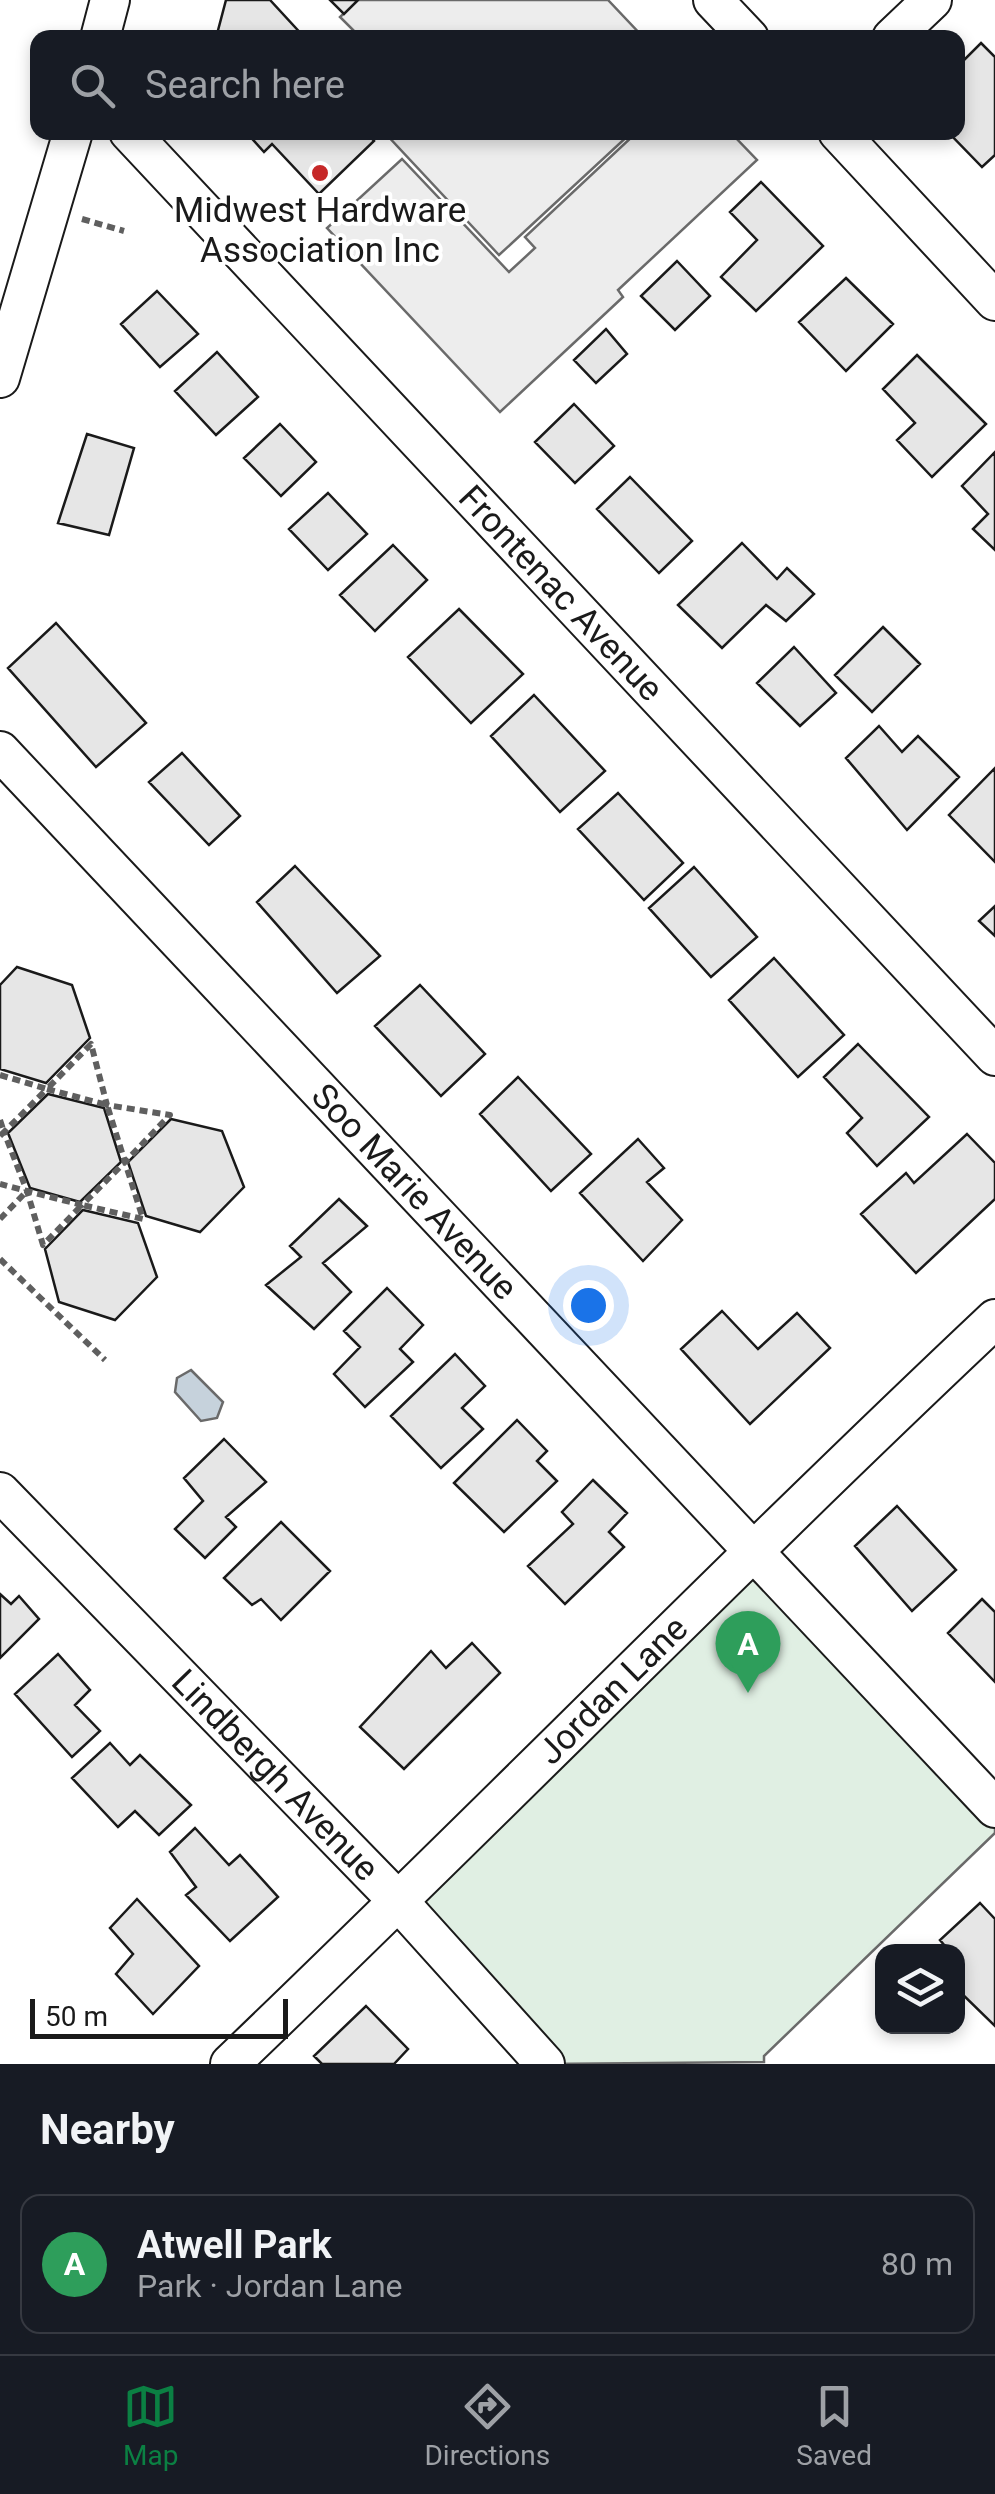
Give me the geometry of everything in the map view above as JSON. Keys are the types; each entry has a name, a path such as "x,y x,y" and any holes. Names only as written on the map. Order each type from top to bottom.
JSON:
{"street":[{"path":"102,30 110,0"},
{"path":"713,0 741,30"},
{"path":"900,30 932,0"},
{"path":"0,378 72,140"},
{"name":"Frontenac Avenue","path":"136,140 995,1056"},
{"path":"845,140 995,301"},
{"name":"Soo Marie Avenue","path":"0,750 995,1808"},
{"name":"Jordan Lane","path":"230,2064 399,1902 754,1548 995,1319"},
{"name":"Lindbergh Avenue","path":"0,1492 399,1902 544,2064"}],"path":[{"path":"52,212 124,232"},
{"path":"0,1184 143,1219 91,1044 2,1134"},
{"path":"0,1076 107,1104 170,1115 44,1245 0,1120"},
{"path":"0,1219 27,1192"},
{"path":"0,1259 106,1360"}],"green space":[{"path":"753,1548 995,1808 995,1833 880,1944 875,1944 875,1949 764,2056 764,2062 545,2064 399,1902"}],"shaded area":[{"path":"358,0 608,0 636,30 353,30 340,17"},
{"path":"392,140 623,140 499,255"},
{"path":"629,140 738,140 757,160 618,290 623,297 500,412 327,228 402,159 509,272 535,248 525,237"},
{"path":"191,1370 223,1402 217,1418 201,1421 175,1392 177,1378"}],"building":[{"path":"226,0 270,0 298,30 218,30"},
{"path":"330,0 358,0 344,14"},
{"path":"981,43 995,57 995,155 982,167 956,140 965,140 965,59"},
{"name":"Midwest Hardware Association Inc","path":"253,140 374,141 319,194 272,144 264,152"},
{"path":"761,182 823,246 756,311 721,277 757,240 730,212"},
{"path":"677,261 710,296 675,330 641,296"},
{"path":"846,278 893,324 846,371 799,322"},
{"path":"157,291 198,334 160,367 121,324"},
{"path":"606,329 627,354 596,383 574,360"},
{"path":"217,352 258,397 216,435 175,391"},
{"path":"917,355 986,424 932,477 897,440 915,423 883,389"},
{"path":"574,404 614,446 575,483 535,442"},
{"path":"280,424 316,462 281,496 244,458"},
{"path":"87,434 134,448 109,535 58,523"},
{"path":"995,452 995,550 973,529 988,514 962,486"},
{"path":"630,477 692,541 659,573 597,509"},
{"path":"328,493 367,534 328,570 289,529"},
{"path":"742,543 777,579 787,568 814,594 786,621 766,605 722,648 678,605"},
{"path":"393,545 427,580 375,631 340,595"},
{"path":"459,609 523,674 471,723 408,657"},
{"path":"56,623 146,723 96,767 8,668"},
{"path":"883,627 920,664 872,712 835,675"},
{"path":"794,647 836,693 800,726 757,683"},
{"path":"534,695 605,771 560,812 491,736"},
{"path":"879,726 902,752 918,736 959,777 907,830 846,758"},
{"path":"182,753 240,816 209,845 149,782"},
{"path":"995,768 995,862 949,815"},
{"path":"618,793 683,863 644,900 578,829"},
{"path":"295,866 380,956 337,993 257,902"},
{"path":"694,867 757,937 711,977 649,908"},
{"path":"995,906 995,936 979,921"},
{"path":"774,958 844,1035 798,1077 729,1000"},
{"path":"17,967 72,985 90,1038 46,1083 0,1069 0,985"},
{"path":"420,985 485,1054 441,1096 375,1026"},
{"path":"858,1044 929,1117 877,1166 847,1133 862,1118 824,1077"},
{"path":"518,1077 591,1154 551,1191 480,1114"},
{"path":"48,1094 104,1108 121,1162 80,1202 30,1188 8,1133"},
{"path":"171,1119 222,1131 244,1187 200,1232 146,1216 128,1162"},
{"path":"967,1134 995,1163 995,1199 916,1273 861,1214 906,1173 914,1183"},
{"path":"638,1139 664,1168 647,1182 682,1220 643,1261 580,1193"},
{"path":"339,1199 367,1226 323,1263 351,1292 314,1329 266,1285 301,1257 290,1246"},
{"path":"83,1210 138,1223 157,1277 115,1320 59,1302 45,1249"},
{"path":"387,1288 423,1325 400,1349 413,1362 365,1407 334,1374 360,1347 344,1331"},
{"path":"722,1311 758,1349 797,1313 830,1348 750,1424 681,1349"},
{"path":"455,1354 485,1386 462,1408 483,1429 441,1468 391,1416"},
{"path":"517,1420 547,1451 537,1461 557,1481 504,1532 454,1483"},
{"path":"224,1439 266,1482 226,1517 236,1527 205,1558 175,1529 203,1501 184,1478"},
{"path":"593,1480 627,1513 609,1532 624,1547 565,1604 528,1566 573,1524 562,1512"},
{"path":"897,1506 956,1570 912,1611 855,1546"},
{"path":"281,1522 330,1571 281,1620 261,1599 252,1605 224,1578"},
{"path":"0,1594 11,1604 19,1596 39,1619 0,1658"},
{"path":"982,1599 995,1612 995,1682 948,1633"},
{"path":"472,1643 500,1673 404,1769 360,1727 431,1651 446,1668"},
{"path":"58,1654 90,1690 75,1705 100,1731 72,1757 15,1694"},
{"path":"110,1743 130,1765 140,1755 191,1805 159,1835 135,1811 118,1827 72,1778"},
{"path":"195,1828 229,1865 240,1855 278,1897 230,1941 186,1895 196,1887 170,1852"},
{"path":"137,1899 199,1966 153,2014 116,1974 133,1954 110,1928"},
{"path":"980,1903 995,1919 995,2026 965,1997 965,1944 943,1944 940,1940"},
{"path":"366,2006 408,2049 394,2064 322,2064 314,2056"}],"place":[{"name":"Midwest Hardware Association Inc","path":"320,173"},
{"name":"Atwell Park","path":"748,1693"}]}
